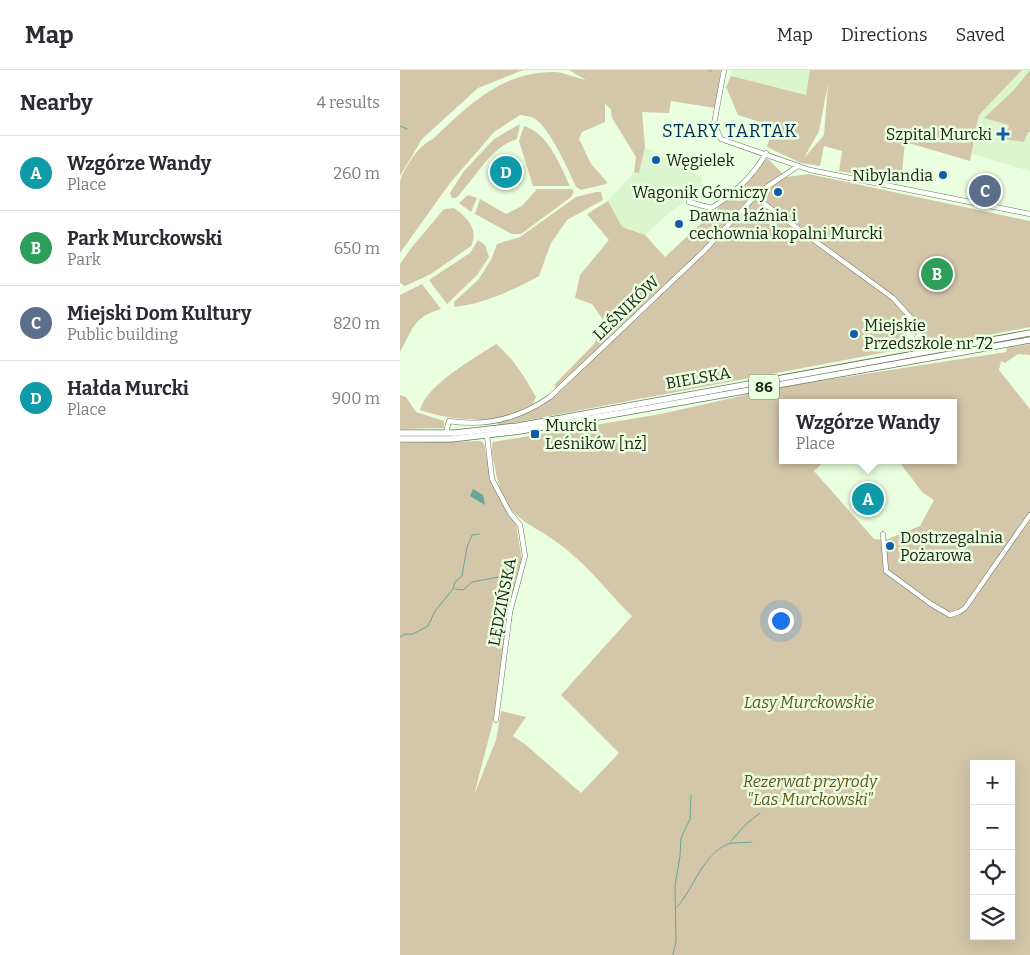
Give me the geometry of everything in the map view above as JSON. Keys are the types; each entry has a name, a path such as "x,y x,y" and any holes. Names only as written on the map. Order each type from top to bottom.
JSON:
{"main road":[{"name":"BIELSKA","path":"400,433 446,433 518,426 1030,333"},
{"name":"BIELSKA","path":"400,439 451,440 487,436 1030,340"}],"street":[{"path":"724,70 714,121 717,135 725,141 798,166 1030,214"},
{"path":"689,202 711,208 719,203 759,166 766,154"},
{"name":"LEŚNIKÓW","path":"446,433 449,421 480,423 508,419 533,408 550,397 704,251 755,197 768,185 798,166"},
{"path":"755,197 893,298 922,330 917,337"},
{"name":"LĘDZIŃSKA","path":"487,436 492,479 510,513 520,525 525,556 510,612 496,720"},
{"path":"882,534 886,571 931,604 950,615 960,612 965,608 1030,515"}],"shaded area":[{"path":"731,70 810,70 806,95 731,76"},
{"name":"Szpital Murcki","path":"1022,70 1030,70 1030,171 972,154 979,115"},
{"path":"645,147 703,178 696,193 670,212 645,235 622,227 608,201 634,172 639,172"}],"green space":[{"path":"400,70 523,70 478,88 422,139 400,176"},
{"path":"569,70 721,70 715,108 671,101 669,113 642,112 645,147 639,173 634,172 636,157 612,118 611,110 605,103 605,122 582,132 579,139 591,164 607,182 606,184 581,190 576,187 558,150 546,131 532,117 520,115 494,132 450,183 400,253 400,182 417,151 488,92 519,77 537,73 556,72 586,80"},
{"path":"810,70 1022,70 979,115 970,161 905,142 901,182 839,171 842,151 824,146 820,166 801,163 767,147 773,126 738,115 726,87 731,76 806,95","holes":["828,84 824,135 804,158 819,131"]},
{"path":"1030,70 1030,132 1028,132 1024,142 1005,139 1009,125 984,118 1014,90"},
{"path":"520,124 517,139 507,143 491,156 456,198 452,198 450,193 464,171 494,139"},
{"path":"524,126 540,135 552,151 570,186 533,186 519,141"},
{"path":"767,158 786,177 809,174 1030,221 1030,327 921,348 921,332 902,334 903,349 513,423 498,425 498,423 513,419 513,416 466,419 432,414 420,410 424,400 442,381 496,344 514,362 528,383 536,397 533,404 556,390 555,384 594,344 606,324 592,304 575,298 580,275 609,240 587,214 608,201 622,227 645,235 665,257 745,183"},
{"path":"537,189 572,189 574,192 571,197 521,234 512,234 475,214 480,199 506,214 522,206"},
{"path":"601,192 603,200 567,220 551,243 539,276 487,300 454,307 454,302 479,279 492,258 497,244 520,237 576,197"},
{"path":"468,195 477,198 471,212 459,203"},
{"path":"454,208 467,219 473,229 474,234 471,246 431,274 405,286 400,283 400,264 412,247 444,209"},
{"path":"478,240 485,245 489,257 477,275 447,304 429,280 470,253"},
{"path":"422,284 441,309 419,320 411,330 400,352 400,295"},
{"name":"Lasy Murckowskie","path":"1030,344 1030,355 1018,354 1005,363 1001,361 999,370 1030,409 1030,955 400,955 400,443 481,441 484,444 492,484 516,523 522,561 492,726 474,795 496,740 501,711 526,717 513,736 581,793 619,753 561,695 632,616 576,557 512,511 499,487 492,455 493,442 661,414 781,387 1006,352 1007,348","holes":["779,399 957,399 957,464 901,464 922,492 934,500 920,526 885,540 874,539 814,471 822,464 779,464"]},
{"path":"400,395 406,397 416,412 444,421 444,428 400,429"}],"water":[{"path":"473,489 483,495 485,505 470,496"}],"waterway":[{"path":"400,126 407,129"},
{"path":"400,637 405,634 413,634 428,626 435,611 453,589 455,582 462,576 467,547 472,535 479,534"},
{"path":"455,589 463,590 472,582 499,577 505,567"},
{"path":"673,955 676,941 675,885 681,838 690,819 691,795"},
{"path":"730,842 746,824 760,813"},
{"path":"677,907 712,855 731,843 752,842"}],"place":[{"name":"Szpital Murcki","path":"1003,134"},
{"name":"Węgielek","path":"656,160"},
{"name":"Hałda Murcki","path":"506,172"},
{"name":"Nibylandia","path":"943,175"},
{"name":"Miejski Dom Kultury","path":"985,191"},
{"name":"Wagonik Górniczy","path":"778,192"},
{"name":"Dawna łaźnia i cechownia kopalni Murcki","path":"679,224"},
{"name":"Park Murckowski","path":"937,274"},
{"name":"Miejskie Przedszkole nr 72","path":"854,334"},
{"name":"Murcki Leśników [nż]","path":"535,434"},
{"name":"Wzgórze Wandy","path":"868,499"},
{"name":"Dostrzegalnia Pożarowa","path":"890,546"}],"district":[{"name":"STARY TARTAK","path":"730,131"}],"park label":[{"name":"Rezerwat przyrody \"Las Murckowski\"","path":"810,790"}]}
